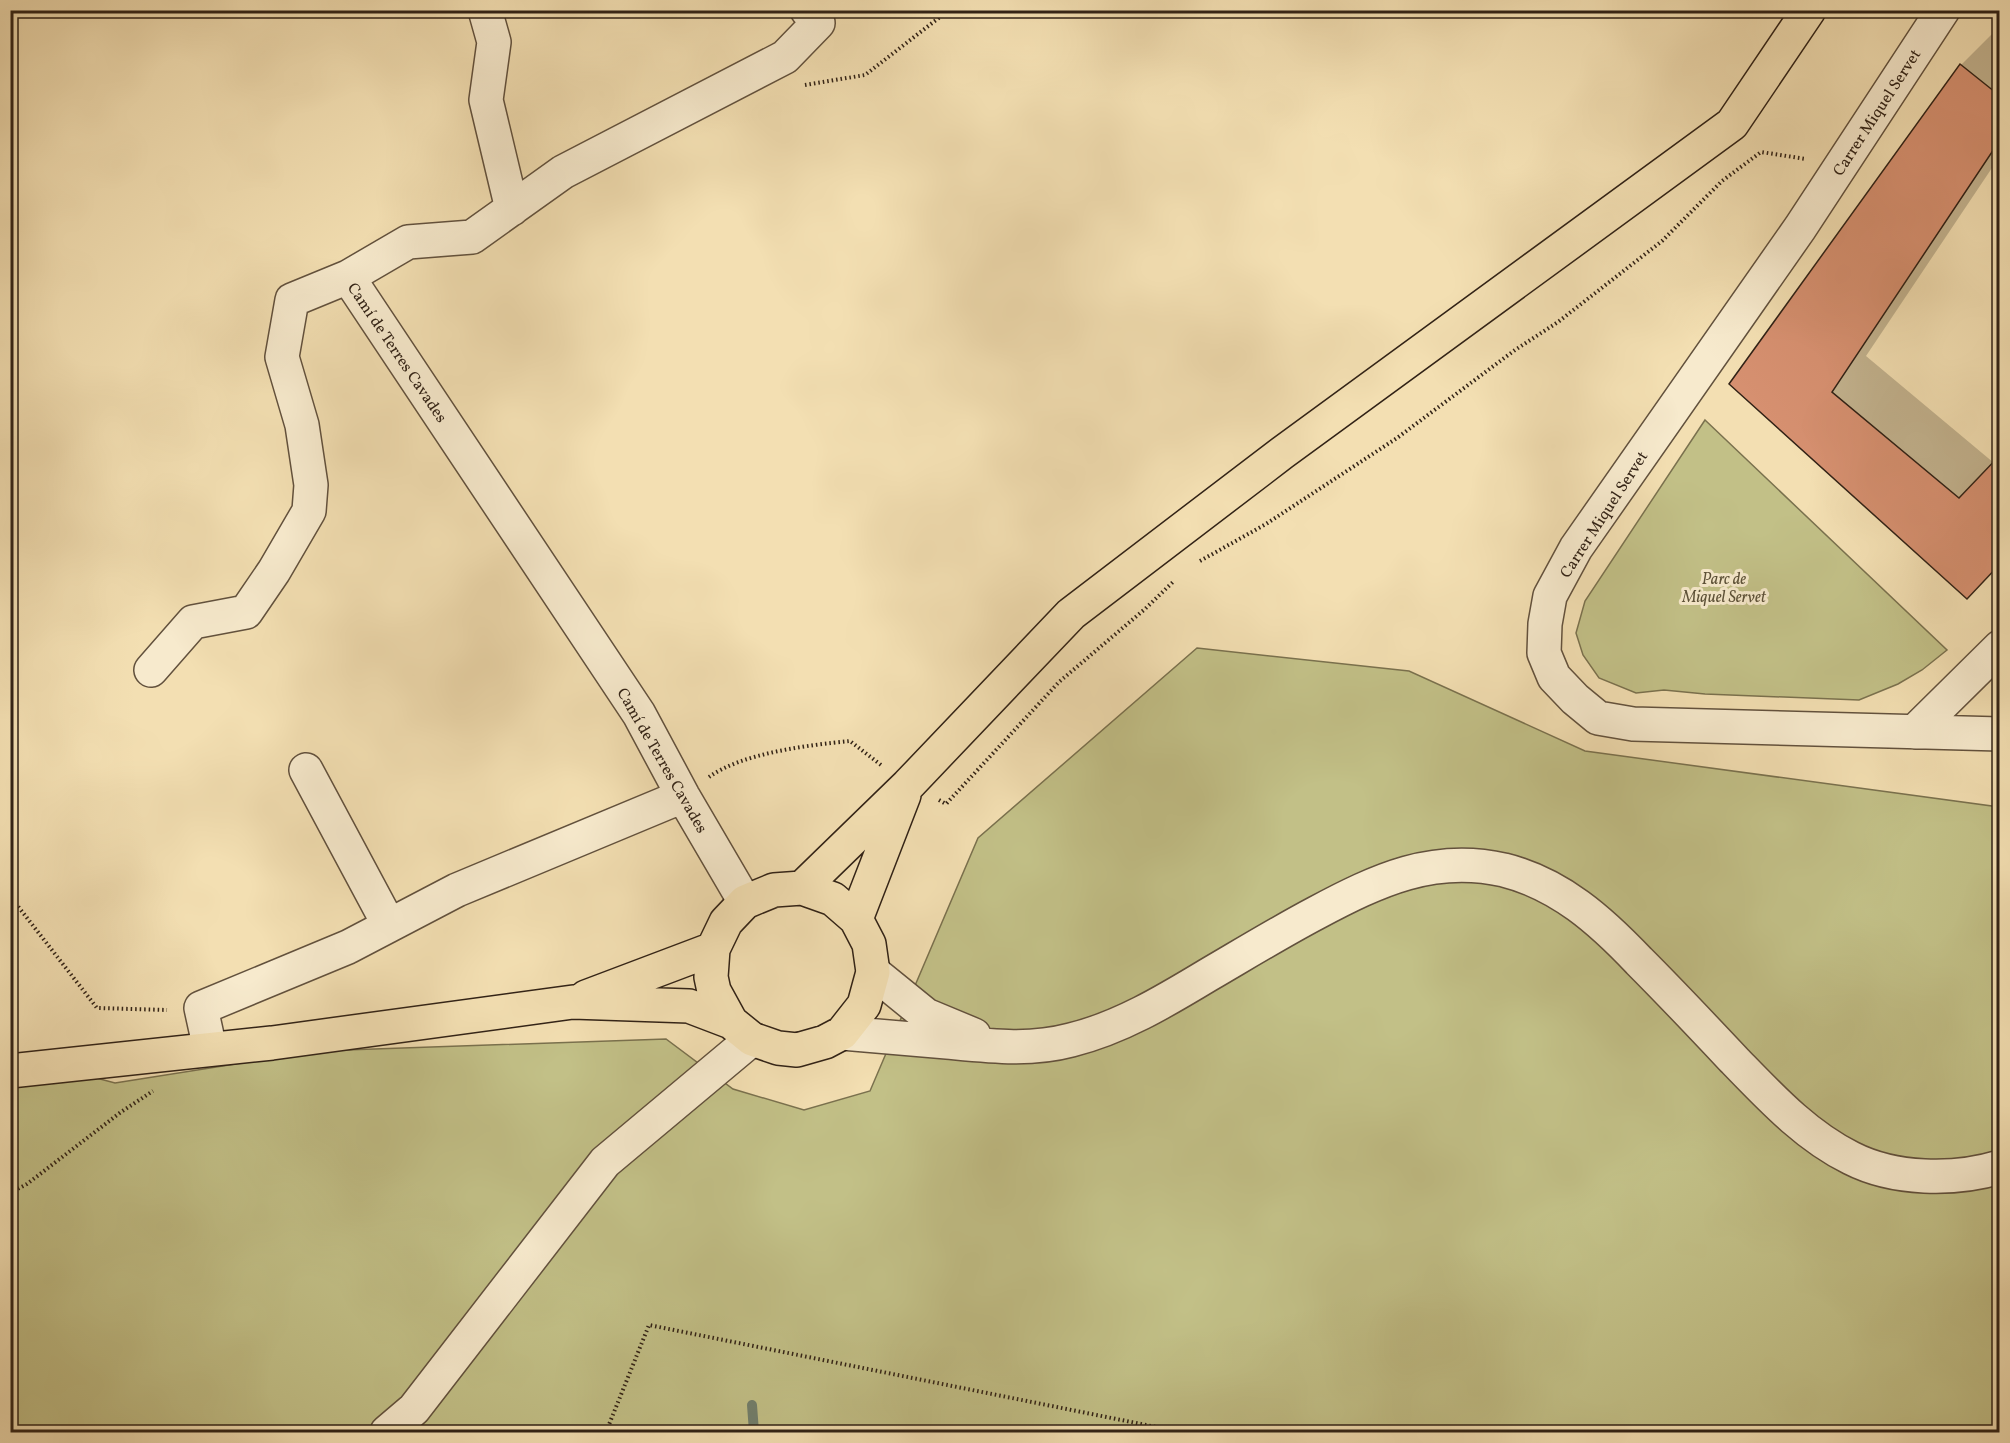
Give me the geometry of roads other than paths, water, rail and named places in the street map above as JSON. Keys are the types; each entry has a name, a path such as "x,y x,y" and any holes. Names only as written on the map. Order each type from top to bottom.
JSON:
{"main road":[{"path":"802,888 908,785 1071,614 1282,453 1732,124 1809,10"},
{"path":"856,919 908,785"},
{"path":"10,1071 284,1041 573,1002 689,1006 778,1048 797,1050 825,1042 842,1033 864,1005 873,972 869,944 856,919 833,899 802,888 774,890 745,902 726,922 713,949 711,977 714,991 741,1030"},
{"path":"573,1002 713,949"}],"street":[{"path":"485,10 494,42 486,100 512,209"},
{"name":"Camí de Terres Cavades","path":"745,902 639,714 348,277 408,242 472,237 563,172 785,57 818,23 807,10"},
{"name":"Carrer Miquel Servet","path":"1943,10 1800,228 1576,548 1550,596 1545,624 1544,653 1554,677 1598,718 1633,724 2000,735"},
{"path":"152,670 193,622 246,612 274,571 309,511 311,484 302,425 282,357 292,300 348,277"},
{"path":"1914,732 2000,647"},
{"path":"306,770 389,925"},
{"path":"210,1049 201,1008 348,946 457,890 684,796"},
{"path":"842,1033 1003,1047 1047,1046 1098,1032 1138,1015 1281,932 1350,895 1402,873 1449,864 1475,865 1532,879 1579,905 1620,941 1768,1095 1802,1126 1851,1159 1883,1170 1927,1175 1963,1174 2000,1167"},
{"path":"873,972 927,1015 1003,1047"},
{"path":"387,1432 414,1409 605,1162 741,1030"}],"waterway":[{"path":"752,1405 754,1432"}],"park label":[{"name":"Parc de Miquel Servet","path":"1724,587"}]}
